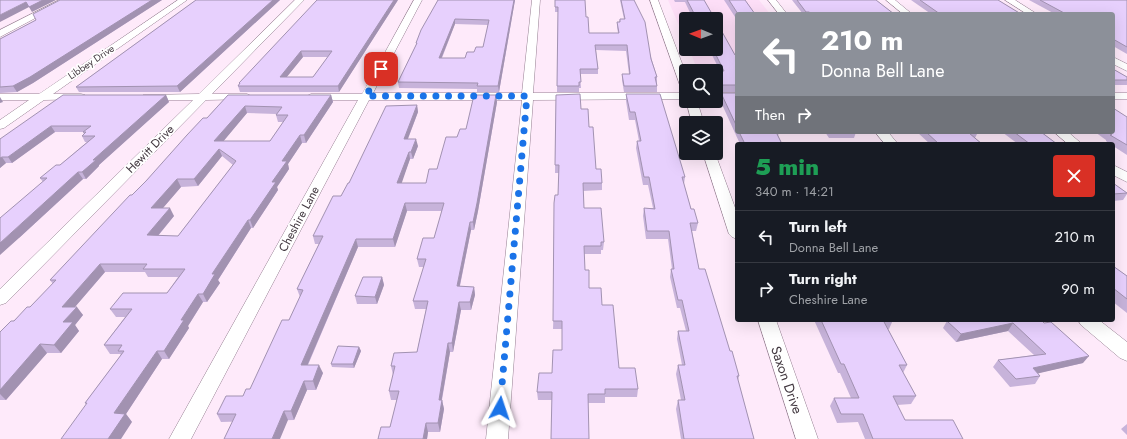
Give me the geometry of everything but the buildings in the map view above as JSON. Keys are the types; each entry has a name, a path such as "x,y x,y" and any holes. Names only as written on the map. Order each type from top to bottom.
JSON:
{"street":[{"path":"0,34 65,0"},
{"name":"Libbey Drive","path":"0,125 183,0"},
{"name":"Hewitt Drive","path":"0,299 300,0"},
{"name":"Cheshire Lane","path":"180,439 418,0"},
{"path":"498,439 536,0"},
{"path":"654,0 679,69"},
{"path":"772,0 781,12"},
{"path":"890,0 905,12"},
{"path":"1009,0 1030,12"},
{"path":"1115,61 1127,68"},
{"path":"304,97 679,96"},
{"path":"723,96 735,96"},
{"path":"1115,96 1127,96"},
{"path":"0,97 95,97"},
{"path":"133,97 257,97"},
{"path":"883,134 890,142"},
{"path":"1063,134 1073,142"},
{"path":"711,160 735,228"},
{"path":"1115,170 1127,178"},
{"name":"Saxon Drive","path":"767,322 807,439"},
{"path":"1090,322 1127,352"}],"shaded area":[{"path":"668,0 759,0 768,12 735,12 735,87 723,77 723,64 695,64 692,56 723,56 723,12 679,12 679,26"}],"route":[{"path":"381,69 366,96 527,96 500,408"}]}
